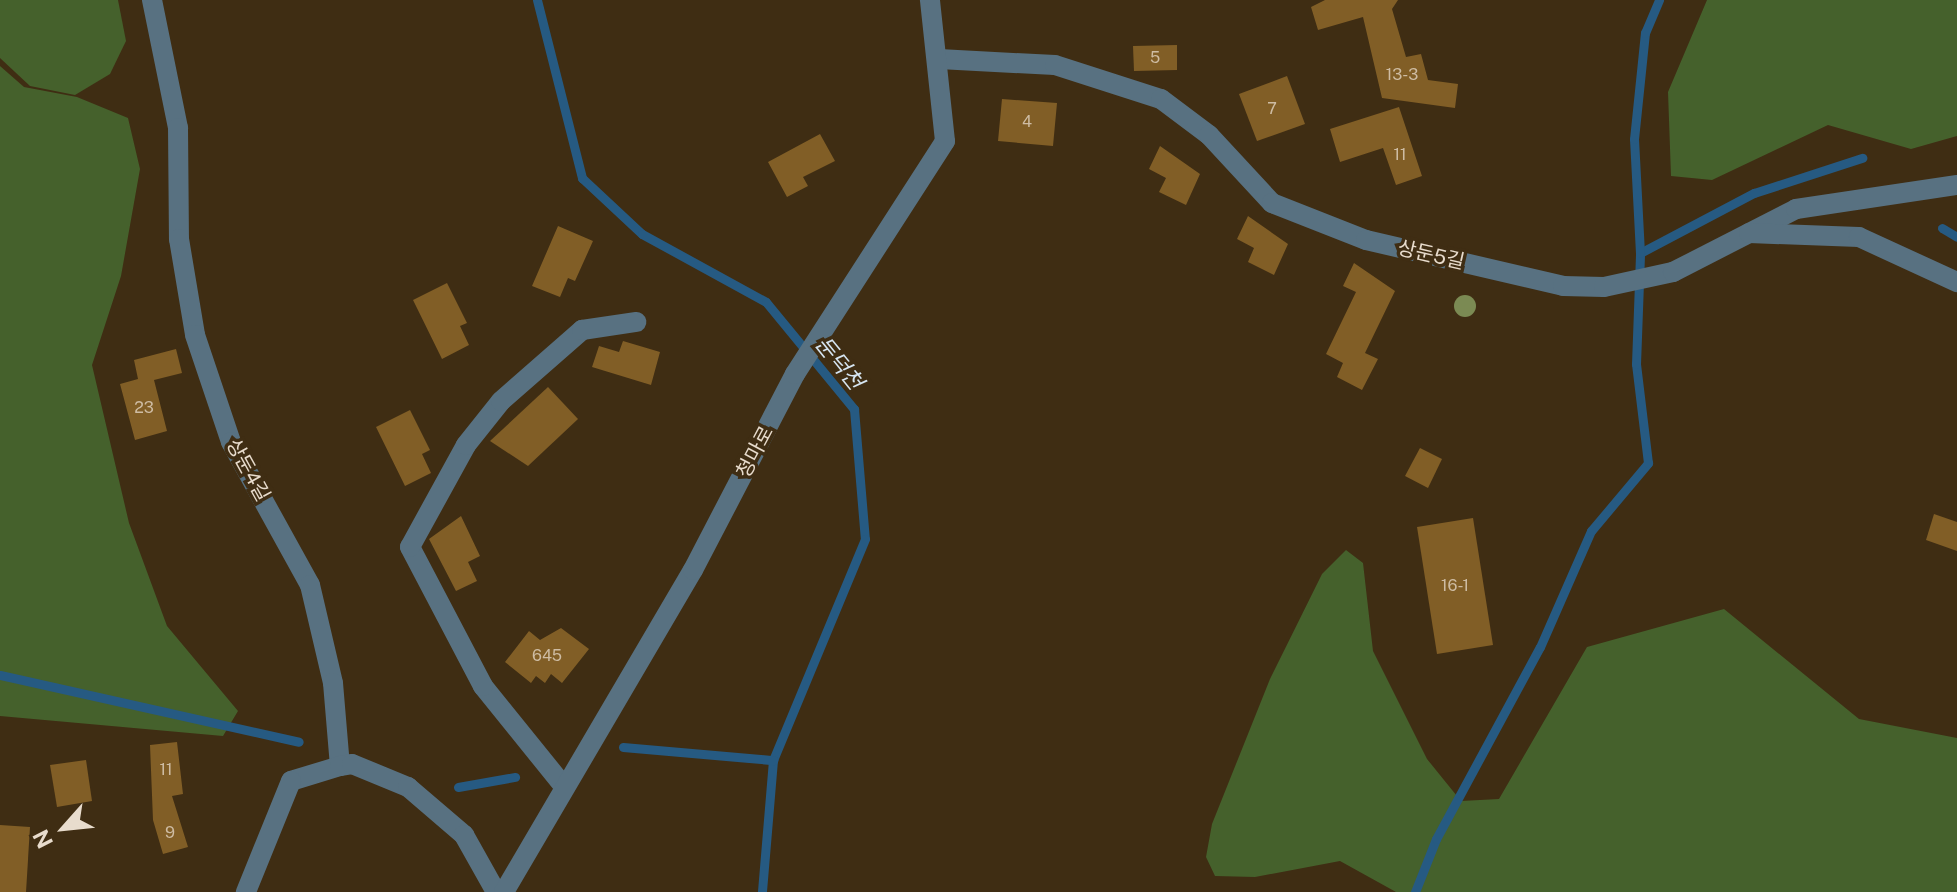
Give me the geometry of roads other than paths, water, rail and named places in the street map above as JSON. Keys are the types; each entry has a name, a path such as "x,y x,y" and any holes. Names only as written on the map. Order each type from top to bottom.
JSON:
{"street":[{"name":"상둔4길","path":"152,0 178,128 179,239 195,335 231,442 310,585 333,683 340,766"},
{"name":"청마로","path":"504,892 562,784 693,570 795,374 945,141 939,59 930,0"},
{"name":"상둔5길","path":"939,59 1055,65 1161,99 1209,135 1272,203 1366,240 1563,286 1604,287 1673,272 1796,209 1957,185"},
{"path":"1745,233 1859,237 1957,282"},
{"path":"562,784 483,686 410,547 466,445 501,401 582,330 636,322"},
{"path":"246,892 291,781 352,764 408,787 464,835 496,892"}],"waterway":[{"name":"둔덕천","path":"537,0 582,178 642,234 766,302 854,409 865,539 773,760 762,892"},
{"path":"1415,892 1436,839 1540,647 1591,531 1648,463 1636,364 1640,253 1634,139 1645,33 1659,0"},
{"path":"1640,253 1754,193 1862,158"},
{"path":"1942,228 1957,237"},
{"path":"0,675 299,742"},
{"path":"623,747 773,760"},
{"path":"458,787 515,777"}]}
